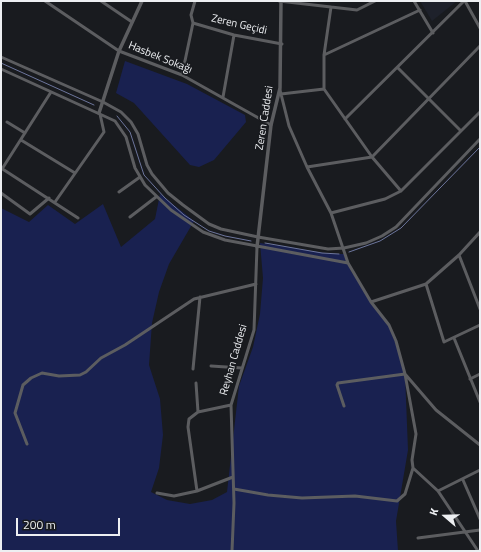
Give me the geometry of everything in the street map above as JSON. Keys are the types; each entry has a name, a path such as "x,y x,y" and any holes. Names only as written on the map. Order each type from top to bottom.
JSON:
{"street":[{"name":"Hasbek Sokağı","path":"46,1 119,52 182,74 271,125"},
{"path":"101,1 132,22"},
{"path":"55,202 104,132 100,113 119,52 142,1"},
{"path":"182,74 193,23 191,15 195,1"},
{"path":"280,1 311,3 357,10 375,1"},
{"name":"Zeren Caddesi","path":"257,247 271,125 280,88 282,44 280,1"},
{"path":"414,1 433,33"},
{"path":"345,119 465,1 480,28"},
{"path":"331,7 324,56 324,89 372,157 401,190"},
{"path":"324,56 420,10"},
{"name":"Zeren Geçidi","path":"193,23 234,34 282,44"},
{"path":"223,98 234,34"},
{"path":"307,167 372,157 480,46"},
{"path":"1,57 104,102 121,112 131,122 138,134 152,174 183,206 209,224 221,229 258,237 328,249 344,248 371,241 396,227 480,139"},
{"path":"398,68 461,131"},
{"path":"1,69 100,113 114,121 121,129 140,177 156,196 182,218 208,234 225,240 257,247 319,257 348,264"},
{"path":"234,489 268,495 302,498 355,496 397,501 405,494 413,468 412,460 416,434 405,374 396,341 388,325 371,302 348,264 332,213 307,167 289,126 280,88"},
{"path":"281,94 324,89"},
{"path":"51,92 2,169 78,218"},
{"path":"332,213 385,199 401,190 480,112"},
{"path":"7,122 25,133"},
{"path":"21,140 75,173"},
{"path":"119,192 140,177"},
{"path":"1,193 30,214 49,198"},
{"path":"130,217 156,196"},
{"path":"371,302 426,284 459,255 480,232"},
{"name":"Reyhan Caddesi","path":"232,551 234,489 231,405 254,330 257,247"},
{"path":"459,255 480,309"},
{"path":"27,444 15,413 18,399 25,383 42,373 70,377 86,372 100,358 125,345 194,299 256,284"},
{"path":"426,284 444,342 480,325"},
{"path":"193,369 200,297"},
{"path":"454,338 480,402"},
{"path":"211,366 242,368"},
{"path":"344,406 337,385 338,382 405,374"},
{"path":"405,374 436,410 480,445"},
{"path":"470,378 480,374"},
{"path":"196,383 198,412"},
{"path":"197,491 188,427 189,419 198,412 231,405"},
{"path":"413,468 438,490 478,551"},
{"path":"438,490 463,480 480,470"},
{"path":"157,493 174,496 197,491 233,477"},
{"path":"463,480 480,520"},
{"path":"418,538 480,530"}],"shaded area":[{"path":"420,1 457,1 432,21"},
{"path":"125,61 187,84 245,115 246,122 214,160 199,167 190,165 134,103 116,93"},
{"path":"160,194 194,221 169,264 159,292 152,323 149,365 160,399 163,435 159,468 151,492 167,500 190,504 212,500 227,492 239,386 253,347 260,314 263,278 260,243 330,254 344,254 351,271 391,328 405,374 408,450 396,521 398,551 1,551 1,208 29,222 48,205 75,224 103,204 121,247 155,219"}],"waterway":[{"path":"1,63 94,105"},
{"path":"117,116 130,132 144,175 165,198 184,215 209,231 251,241"},
{"path":"349,252 380,241 401,228 480,147"},
{"path":"265,243 322,253 339,254"}]}
